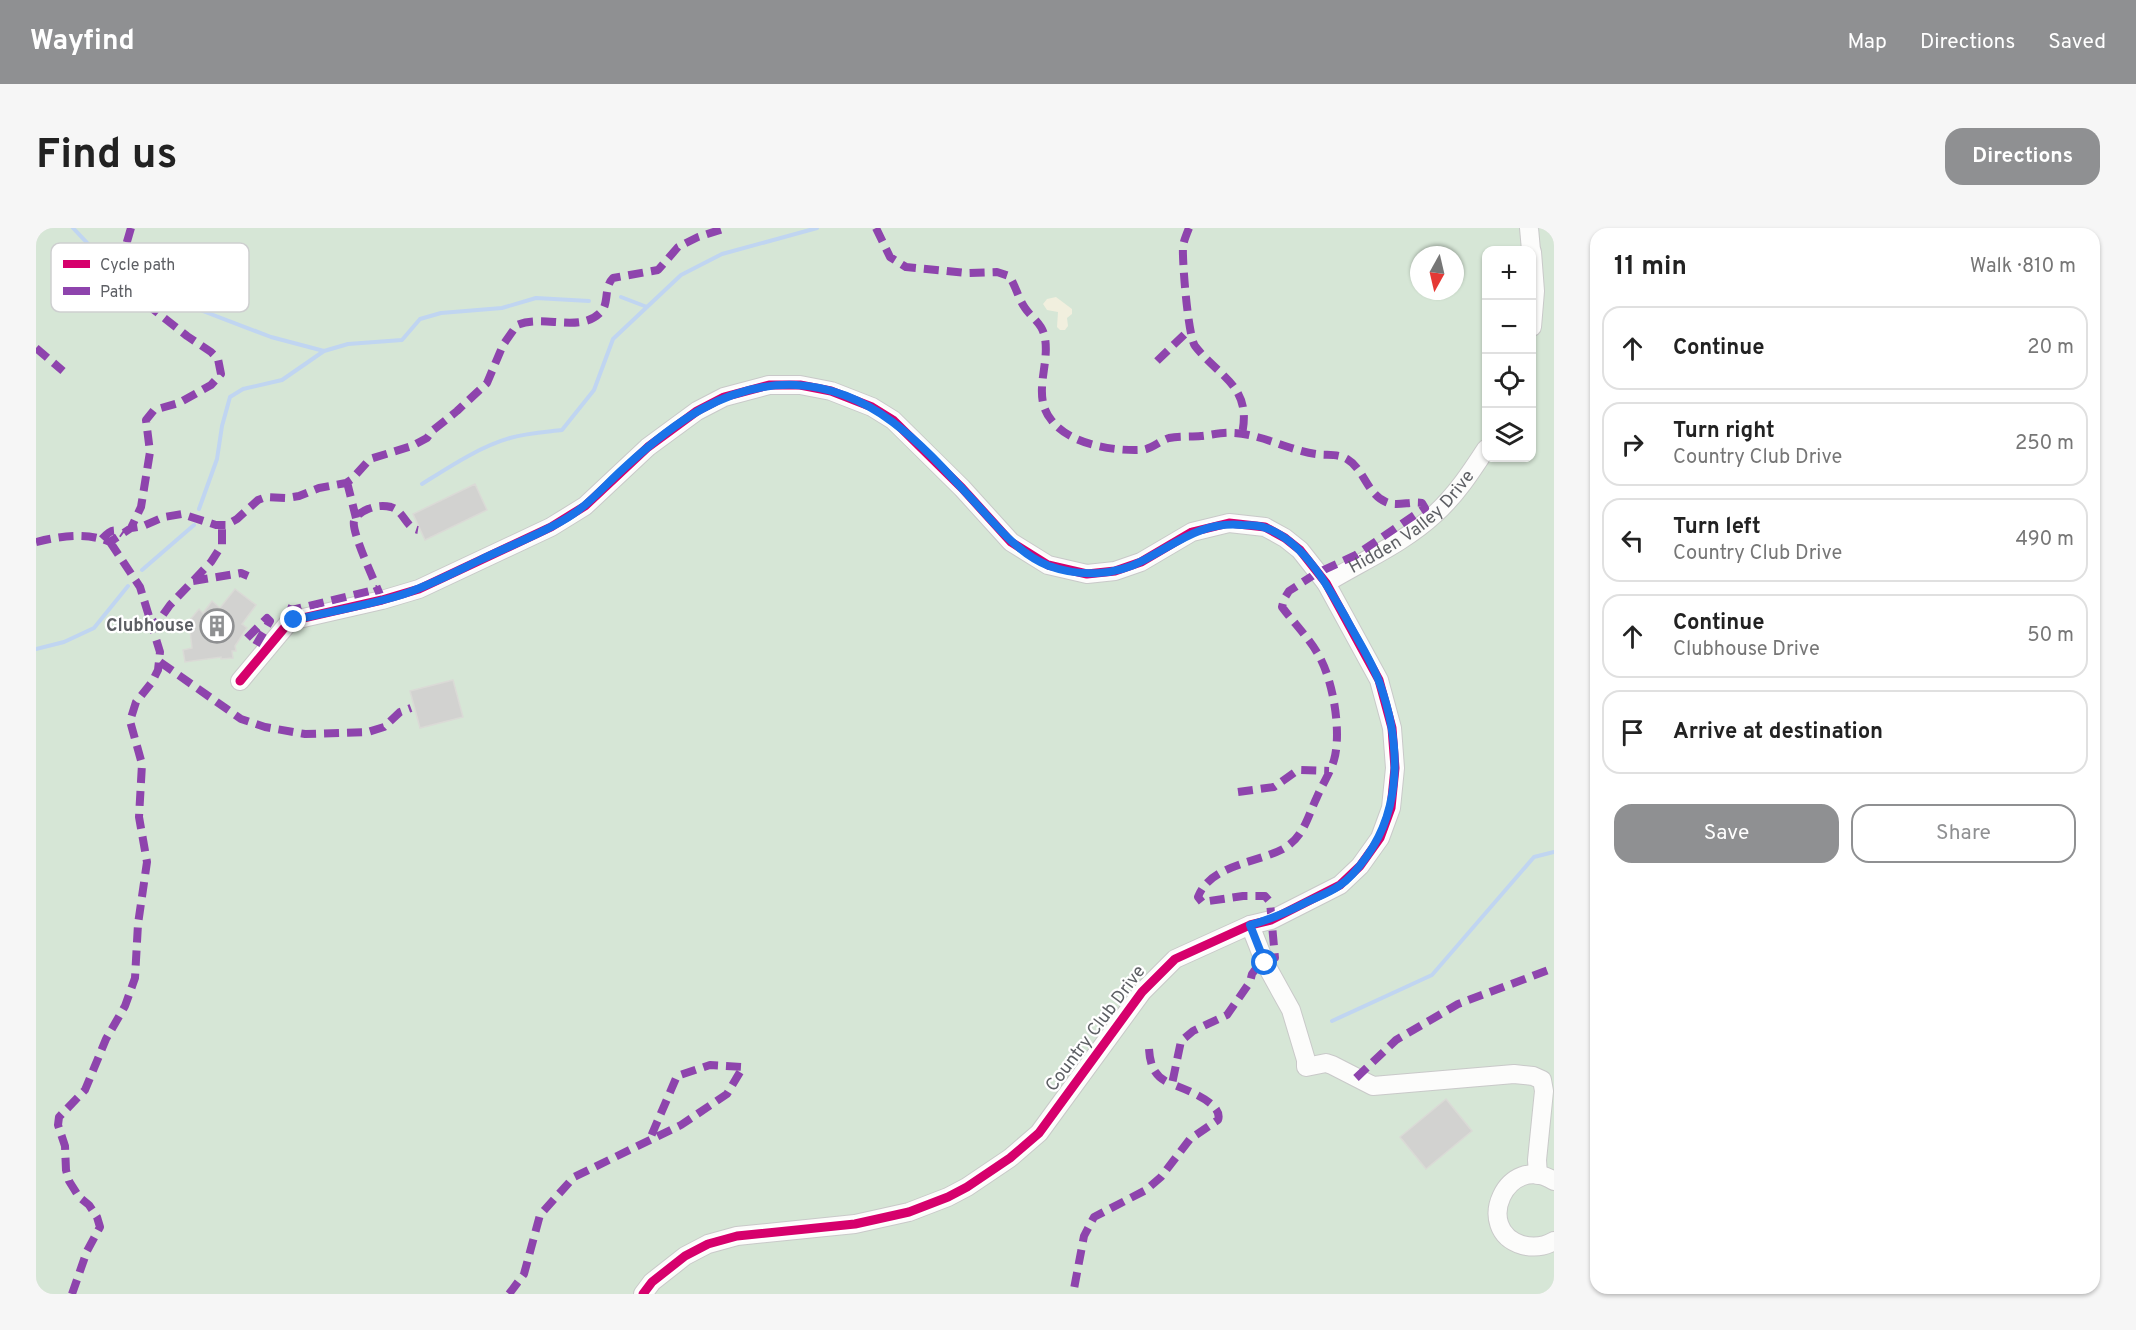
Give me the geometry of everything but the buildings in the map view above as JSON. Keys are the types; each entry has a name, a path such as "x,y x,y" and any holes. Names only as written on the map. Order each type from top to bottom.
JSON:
{"street":[{"path":"1530,228 1531,246"},
{"name":"Country Club Drive","path":"240,681 290,621 419,589 565,520 585,506 648,447 697,411 724,397 769,385 800,385 831,391 872,407 892,420 962,488 1011,542 1048,565 1087,574 1115,571 1141,562 1192,532 1228,524 1265,527 1285,538 1300,550 1326,583 1379,680 1392,728 1395,768 1391,808 1380,838 1360,866 1340,885 1271,920 1250,925 1175,959 1142,992 1039,1133 1010,1158 981,1178 948,1197 909,1212 855,1224 737,1236 708,1244 685,1256 652,1282 643,1294"},
{"name":"Hidden Valley Drive","path":"1326,583 1411,534 1435,514 1462,485 1482,455"},
{"path":"1250,925 1265,963 1291,1010 1306,1067 1326,1063 1373,1086 1514,1074 1533,1076 1542,1080 1544,1091 1537,1160 1546,1178"},
{"path":"1546,1178 1525,1176 1514,1181 1504,1189 1497,1213 1500,1225 1507,1236 1517,1244 1541,1247 1554,1241"}],"green space":[{"path":"36,228 1554,228 1554,1294 36,1294"}],"sand":[{"path":"1056,297 1072,309 1072,314 1067,318 1068,326 1065,330 1057,327 1058,312 1047,310 1043,304 1047,299"}],"waterway":[{"path":"73,228 87,243"},
{"path":"422,484 464,458 498,442 523,435 562,430 594,390 613,339 681,275 722,254 817,228"},
{"path":"621,297 647,307"},
{"path":"199,509 217,459 222,426 230,397 243,389 282,380 324,351 348,344 402,340 420,319 441,313 502,308 536,298 589,301"},
{"path":"205,312 271,337 324,351"},
{"path":"142,570 194,525"},
{"path":"36,649 64,642 94,628 128,586"},
{"path":"1332,1021 1432,975 1534,857 1554,852"}],"marked path":[{"path":"127,243 131,228"},
{"path":"36,542 73,536 92,537 110,542 131,528 143,526 164,517 182,514 216,525 226,525 237,519 258,500 266,497 299,496 319,488 346,483 370,459 412,446 427,438 432,431 457,411 487,383 503,345 517,325 538,321 572,323 592,319 603,309 608,286 613,278 658,270 678,247 698,237 726,228"},
{"path":"876,228 890,257 906,267 966,273 997,272 1009,276 1027,311 1044,334 1046,356 1042,390 1046,411 1060,429 1080,441 1105,447 1140,450 1148,449 1173,437 1221,433 1254,436 1306,452 1343,457 1353,463 1374,493 1386,502 1422,503 1425,508 1356,555 1317,573 1289,591 1284,599 1282,607 1314,648 1328,677 1335,706 1337,735 1334,760 1296,839 1272,854 1223,871 1204,886 1198,897 1202,902 1243,896 1265,896 1270,902 1275,958 1257,967 1250,982 1227,1015 1193,1031 1181,1041 1172,1084 1209,1102 1215,1108 1218,1120 1190,1139 1161,1177 1146,1190 1094,1217 1084,1236 1073,1294"},
{"path":"1189,228 1183,244 1183,254 1192,339 1195,346 1232,384 1238,394 1244,418 1242,434"},
{"path":"131,528 141,507 150,452 146,420 154,410 179,403 211,385 221,374 218,359 211,352 157,312"},
{"path":"1157,361 1190,329"},
{"path":"36,348 63,371"},
{"path":"347,482 356,518"},
{"path":"382,600 356,536 355,519 368,509 388,506 399,512 414,529 418,530"},
{"path":"72,1294 87,1251 100,1227 89,1205 79,1197 69,1181 65,1146 58,1125 59,1117 85,1090 106,1039 125,1006 135,978 138,924 147,862 139,817 142,764 130,721 136,702 152,682 158,670 160,652 152,626 211,562 222,545 222,525"},
{"path":"102,539 112,531 123,534"},
{"path":"110,542 140,587 152,626"},
{"path":"193,581 241,573 248,576"},
{"path":"287,608 292,610 378,589"},
{"path":"247,638 267,618 270,621 256,645"},
{"path":"160,662 241,719 265,727 305,734 368,732 384,727 400,712 411,708"},
{"path":"1238,792 1274,787 1298,770 1329,771"},
{"path":"1356,1078 1396,1040 1458,1004 1554,968"},
{"path":"1149,1049 1154,1071 1172,1084"},
{"path":"509,1294 524,1274 540,1215 574,1177 681,1125 727,1094 743,1067 710,1065 677,1076 649,1141"}],"cycle path":[{"path":"240,681 290,621 419,589 551,527 585,506 648,447 697,411 724,397 769,385 800,385 831,391 872,407 893,420 962,488 1011,542 1048,565 1087,574 1115,571 1141,562 1192,532 1229,523 1265,527 1285,538 1300,550 1326,583 1379,680 1392,728 1395,768 1391,808 1380,838 1360,866 1340,885 1271,920 1250,925 1175,959 1142,992 1039,1133 1010,1158 967,1187 909,1212 855,1224 737,1236 708,1244 685,1256 652,1282 643,1294"}],"place":[{"name":"Clubhouse","path":"217,626"}],"route":[{"path":"294,620 419,589 551,527 585,506 648,447 697,411 724,397 769,385 800,385 831,391 872,407 892,420 917,443 1011,542 1048,565 1087,574 1115,571 1141,562 1192,532 1228,524 1265,527 1300,550 1326,583 1365,654 1379,680 1386,705 1392,728 1395,768 1391,808 1380,838 1360,866 1340,885 1271,920 1250,925 1265,963"}]}
